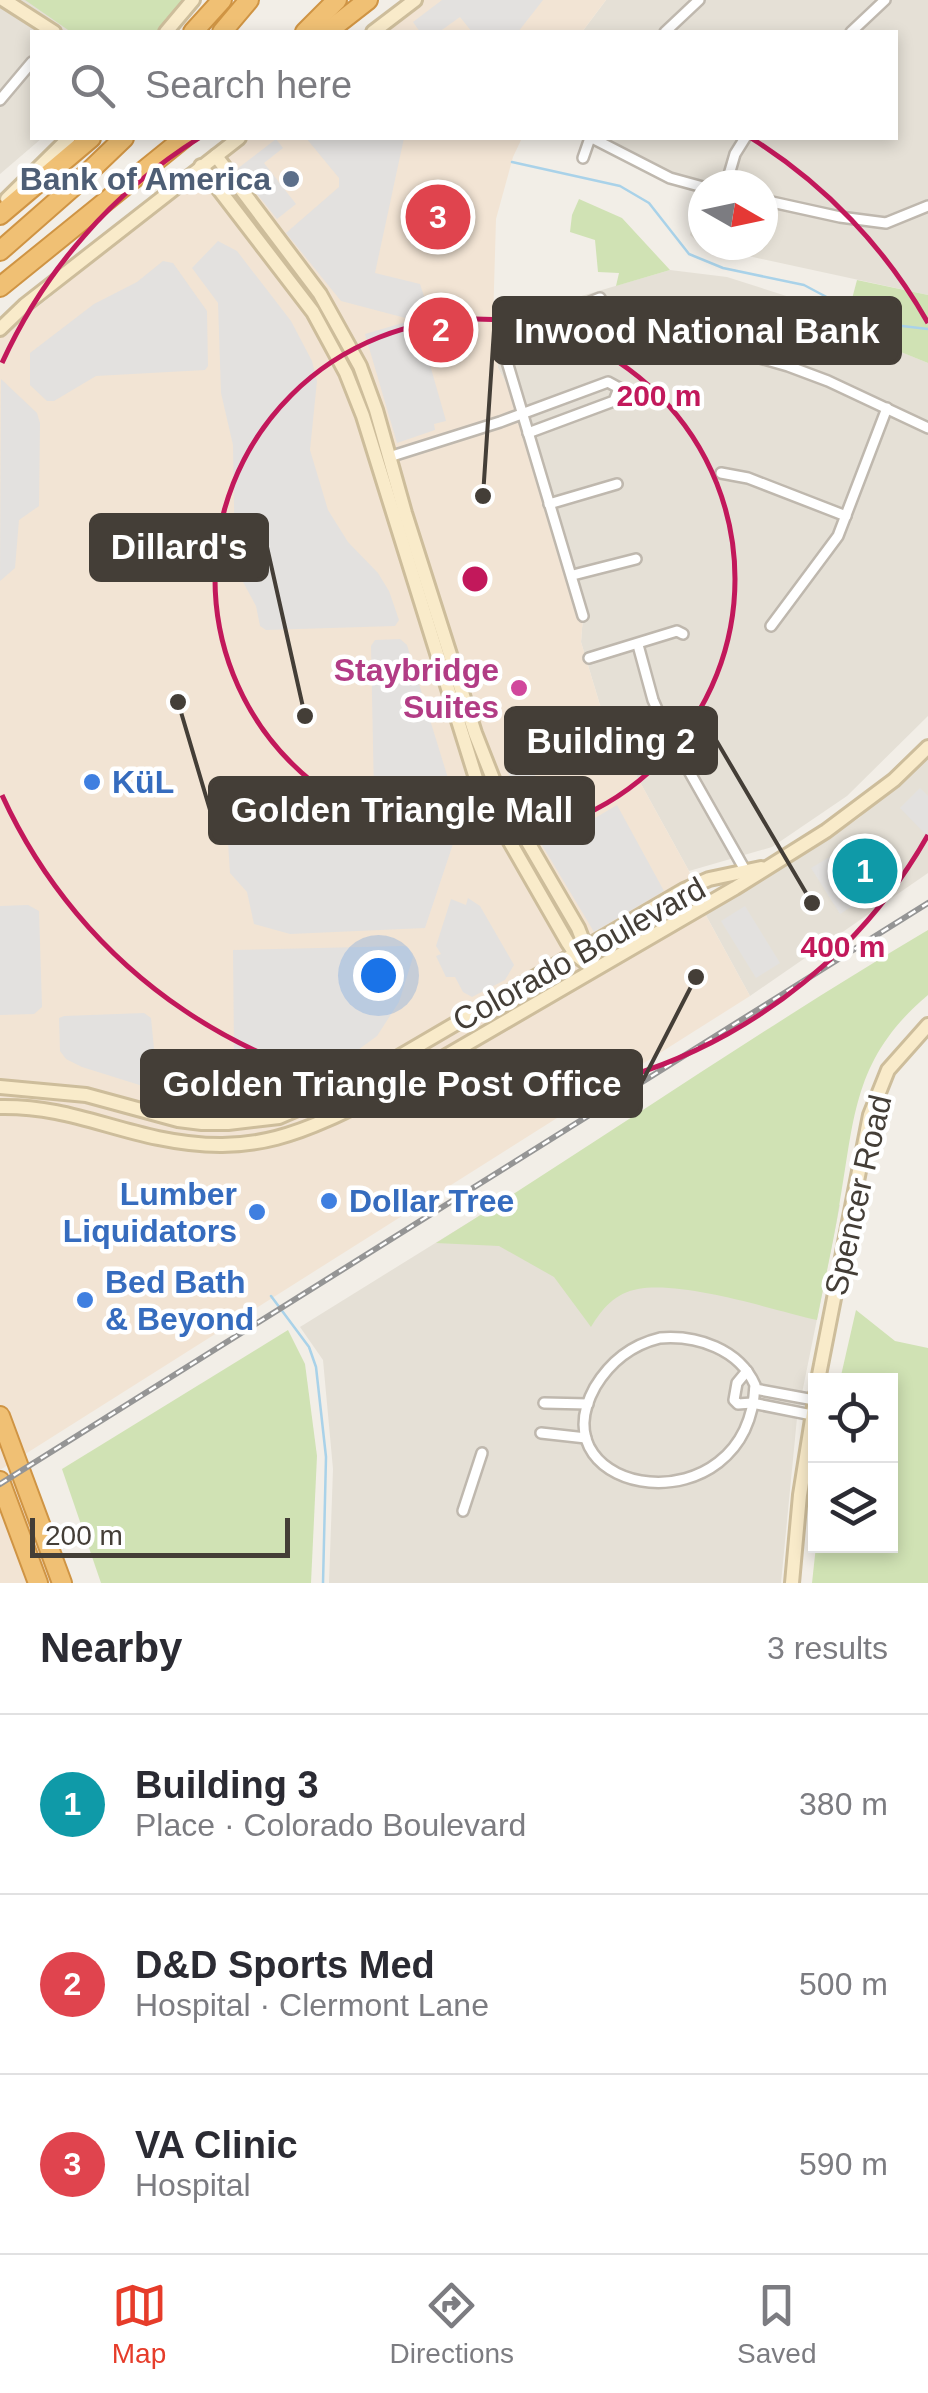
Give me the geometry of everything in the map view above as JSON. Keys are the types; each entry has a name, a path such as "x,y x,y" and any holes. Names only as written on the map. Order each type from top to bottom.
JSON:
{"highway":[{"path":"195,30 222,0"},
{"path":"307,30 337,0"},
{"path":"330,30 368,0"},
{"path":"224,30 247,5"},
{"path":"0,215 88,140"},
{"path":"0,251 122,140"},
{"path":"0,287 182,140"},
{"path":"0,1416 62,1583"},
{"path":"0,1481 38,1583"}],"main road":[{"path":"4,0 51,30"},
{"path":"168,30 192,0"},
{"path":"376,30 415,0"},
{"path":"0,206 67,140"},
{"path":"0,329 25,305 236,140"},
{"path":"216,156 320,294 345,336 376,410 389,457 384,472 479,788 520,861 594,970"},
{"path":"202,166 332,342 450,650 489,769 582,951"},
{"path":"332,342 345,336"},
{"path":"436,654 450,650"},
{"name":"Colorado Boulevard","path":"2,1106 79,1114 168,1140 201,1145 258,1143 292,1136 386,1091 735,888 858,809 928,747"},
{"path":"520,861 534,854"},
{"name":"Colorado Boulevard","path":"0,1087 86,1094 174,1119 228,1124 268,1120 344,1089 684,890 709,879 764,867"},
{"name":"Spencer Road","path":"819,1373 870,1116 888,1070 928,1024"},
{"path":"2,1106 23,1092 76,1097 86,1094"},
{"path":"168,1140 174,1119"},
{"path":"792,1583 808,1452"}],"street":[{"path":"667,30 699,0"},
{"path":"854,30 885,0"},
{"path":"0,100 30,64"},
{"path":"583,158 590,140"},
{"path":"595,140 670,178 688,183"},
{"path":"730,170 744,140"},
{"path":"778,203 886,223 928,206"},
{"path":"583,616 505,355 506,339 514,333 600,298"},
{"path":"687,338 788,366 928,428"},
{"path":"389,457 608,382 619,388 614,400 528,433"},
{"path":"771,626 826,556 846,516 887,408"},
{"path":"721,473 748,478 846,516"},
{"path":"549,504 617,484"},
{"path":"573,575 636,559"},
{"path":"590,658 677,631 683,634"},
{"path":"638,645 653,700 668,734 745,870"},
{"path":"660,1338 702,1341 718,1348 747,1371 755,1389 742,1434 726,1455 704,1473 679,1482 648,1483 618,1476 596,1458 586,1438 588,1404 614,1362 636,1346 660,1338"},
{"path":"747,1371 734,1396 738,1404 808,1403"},
{"path":"755,1389 808,1402"},
{"path":"544,1403 588,1404"},
{"path":"541,1432 586,1438"},
{"path":"463,1511 482,1453"}],"shaded area":[{"path":"0,0 176,0 149,30 30,30 30,140 40,140 0,174"},
{"path":"423,0 606,0 584,30 385,30"},
{"path":"442,0 543,0 520,30 470,30 460,17 442,30 419,30 413,22"},
{"path":"606,0 928,0 928,295 767,260 778,260 778,170 688,170 688,187 584,140 898,140 898,30 584,30"},
{"path":"246,140 521,140 496,219 493,322 498,368 523,414 583,616 581,642 603,715 689,871 703,910 750,996 0,1470 0,337"},
{"path":"277,140 283,148 264,163 296,204 277,219 237,169"},
{"path":"308,140 404,140 375,273 420,284 438,339 424,344 446,421 434,424 435,430 397,443 365,334 413,320 341,301 286,233 339,187 339,178"},
{"path":"218,241 237,251 291,321 312,361 317,381 310,450 328,510 348,542 378,573 389,591 399,620 395,626 266,630 260,626 256,606 235,567 233,445 221,393 218,303 192,268"},
{"path":"163,261 173,263 207,311 205,370 96,376 54,401 47,401 30,385 30,353 94,304 137,282"},
{"path":"670,270 727,277 824,308 845,329 928,363 928,716 847,796 772,847 689,871 603,715 581,642 583,616 523,414 498,368 493,322"},
{"path":"1,379 37,413 40,423 39,506 19,520 15,568 0,581"},
{"path":"400,639 407,645 451,788 445,796 380,799 374,795 371,646 375,640"},
{"path":"928,758 928,873 750,996 703,910 805,854 859,818"},
{"path":"526,759 568,834 617,805 664,891 594,932 506,785 512,781 507,770"},
{"path":"920,788 928,796 928,837 900,808"},
{"path":"295,809 455,811 455,838 425,928 290,934 254,924 247,892 230,873 228,842 231,835 248,829 271,828"},
{"path":"836,853 864,899 840,914 811,868"},
{"path":"468,898 480,906 514,965 505,980 472,997 463,992 455,977 446,977 436,956 441,954 436,946 451,899 466,905"},
{"path":"28,905 39,911 42,1007 34,1014 0,1015 0,906"},
{"path":"745,906 780,963 756,978 721,921"},
{"path":"404,946 413,957 399,1002 377,1036 306,1080 230,1081 229,1061 234,1052 233,950"},
{"path":"144,1013 151,1018 155,1059 166,1066 212,1068 212,1093 208,1097 165,1093 82,1067 60,1051 59,1018"},
{"path":"582,1152 840,1205 797,1418 781,1583 329,1583 333,1469 323,1360 300,1327"},
{"path":"20,1471 62,1583 0,1583 0,1483"}],"green space":[{"path":"25,0 184,0 158,30 68,30"},
{"path":"579,199 622,218 670,270 616,286 619,273 598,272 595,240 570,232"},
{"path":"857,280 928,295 928,363 844,329"},
{"path":"928,930 928,995 884,1043 861,1092 817,1320 703,1292 657,1288 622,1294 591,1327 554,1277 499,1246 436,1243 804,1006"},
{"path":"856,1310 895,1341 928,1348 928,1583 812,1583 815,1553 898,1553 898,1373 842,1373"},
{"path":"288,1330 305,1364 317,1456 311,1583 101,1583 62,1469"}],"waterway":[{"path":"512,162 620,186 649,203 689,254 723,268 804,285 834,301 859,321 928,329"},
{"path":"271,1296 309,1347 316,1367 326,1457 323,1583"}],"railway":[{"path":"0,1484 928,903"}],"place":[{"name":"Bank of America","path":"291,179"},
{"name":"VA Clinic","path":"438,217"},
{"name":"D&D Sports Med","path":"441,330"},
{"name":"Inwood National Bank","path":"483,496"},
{"name":"Staybridge Suites","path":"519,688"},
{"name":"Golden Triangle Mall","path":"178,702"},
{"name":"Dillard's","path":"305,716"},
{"name":"KüL","path":"92,782"},
{"name":"Building 3","path":"865,871"},
{"name":"Building 2","path":"812,903"},
{"name":"Golden Triangle Post Office","path":"696,977"},
{"name":"Dollar Tree","path":"329,1201"},
{"name":"Lumber Liquidators","path":"257,1212"},
{"name":"Bed Bath & Beyond","path":"85,1300"}]}
